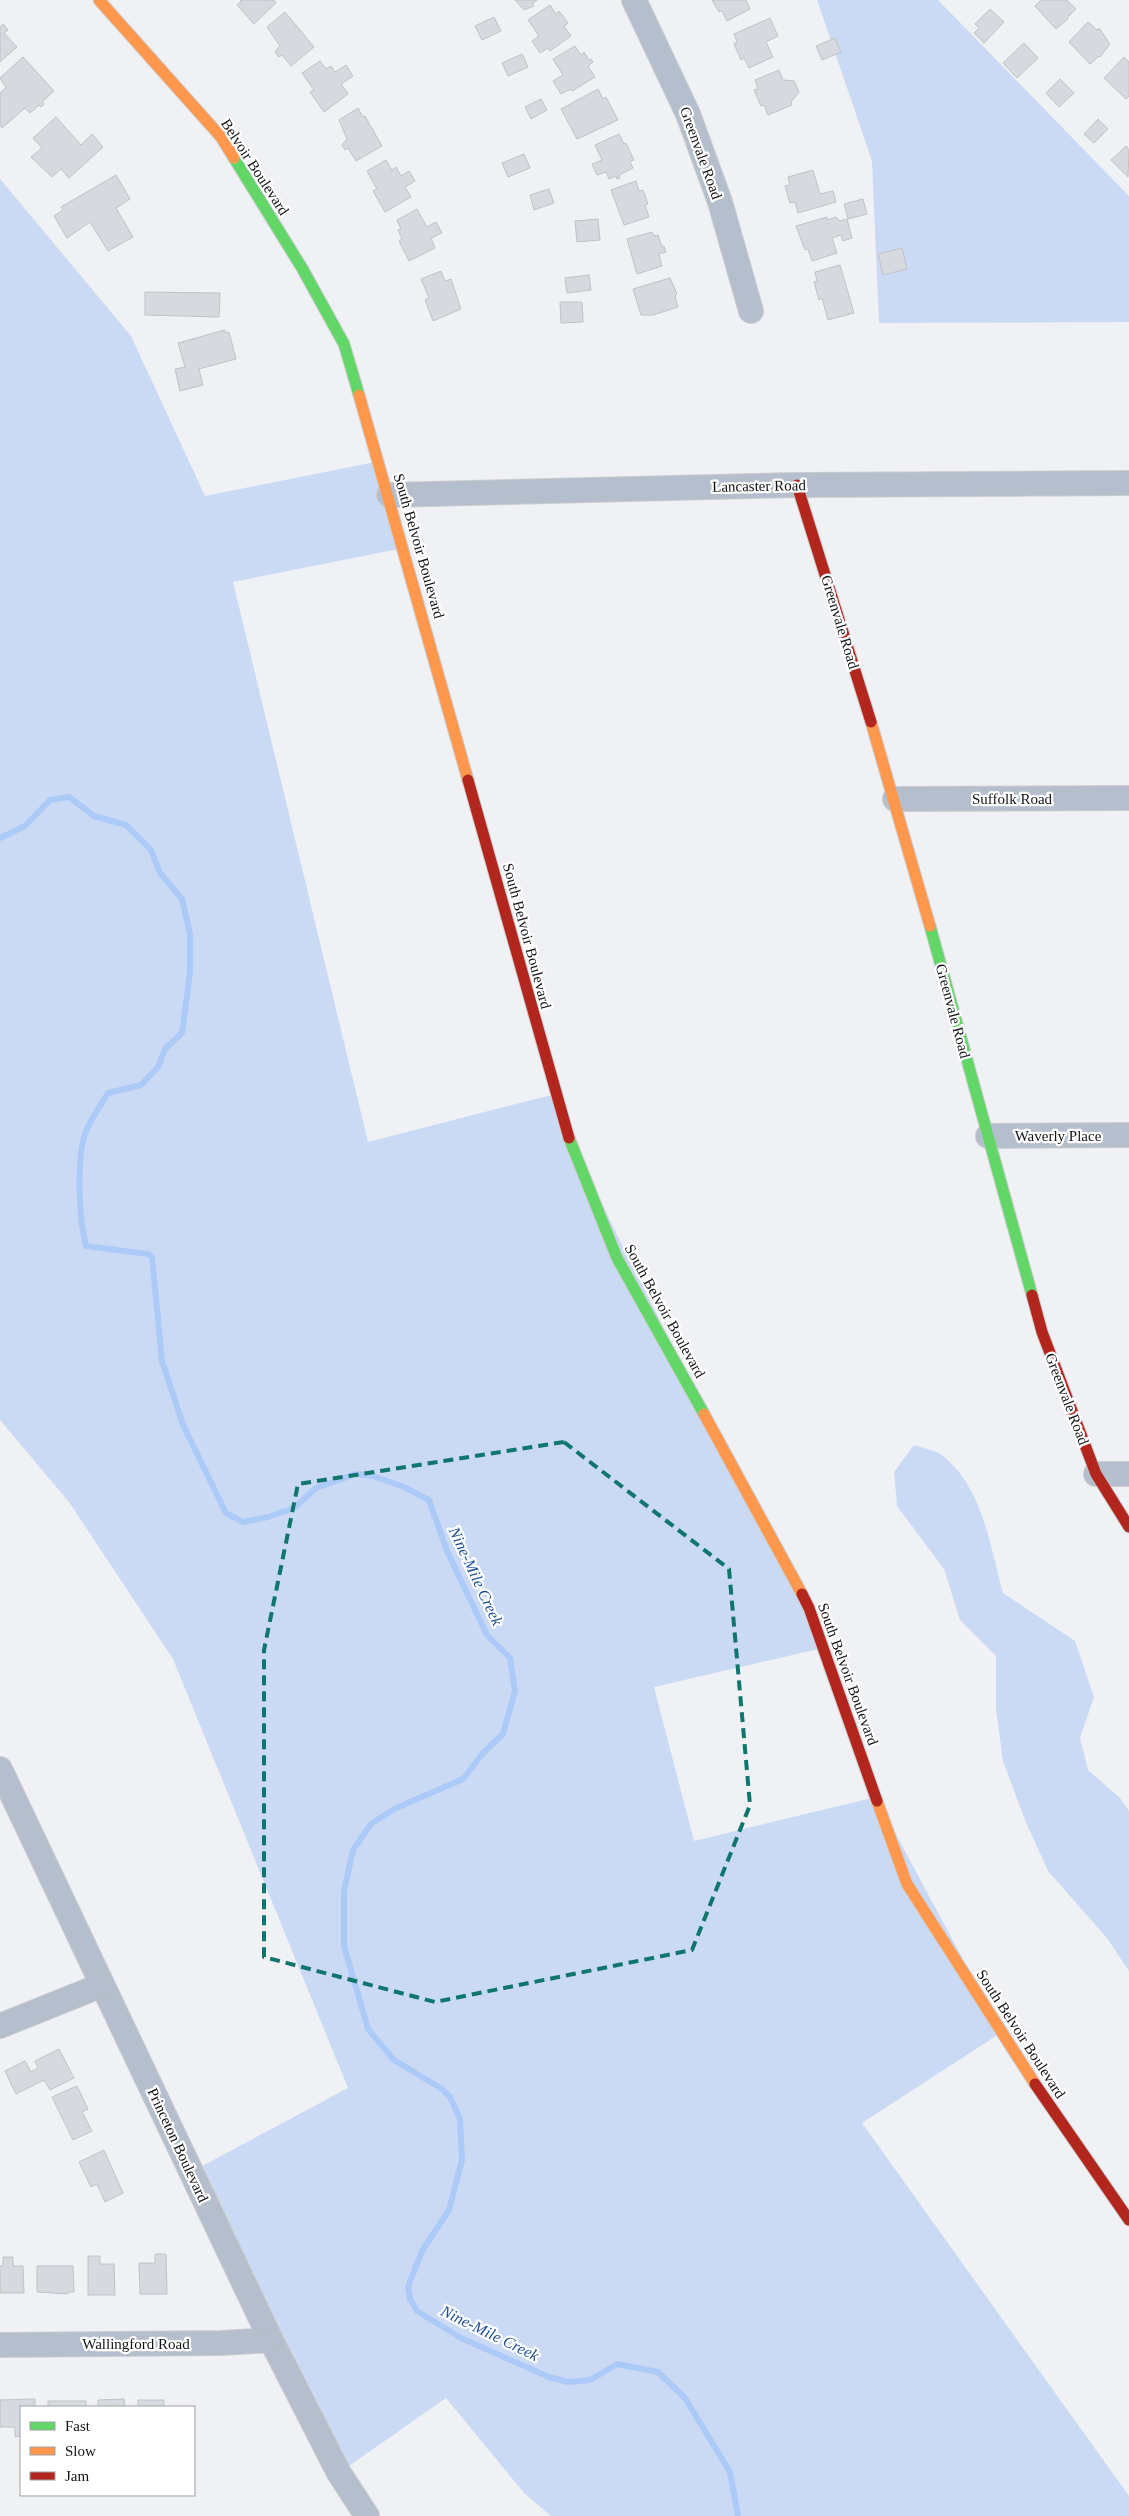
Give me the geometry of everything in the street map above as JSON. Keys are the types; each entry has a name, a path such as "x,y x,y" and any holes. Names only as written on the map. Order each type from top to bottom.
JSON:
{"street":[{"name":"Belvoir Boulevard","path":"99,0 221,137 302,268 344,344"},
{"name":"Greenvale Road","path":"634,0 688,114 720,202 751,312"},
{"name":"South Belvoir Boulevard","path":"344,344 389,495 566,1132 618,1258 779,1549 809,1608 907,1884 1039,2090 1129,2220"},
{"name":"Lancaster Road","path":"389,495 798,485 1129,483"},
{"name":"Greenvale Road","path":"798,485 895,799 1042,1332 1096,1474 1129,1527"},
{"name":"Suffolk Road","path":"895,799 1129,798"},
{"name":"Waverly Place","path":"988,1136 1129,1136"},
{"path":"1096,1474 1129,1474"},
{"name":"Princeton Boulevard","path":"0,1769 271,2340 339,2473 367,2516"},
{"path":"0,2026 102,1984"},
{"name":"Wallingford Road","path":"0,2344 271,2340"}],"highlighted area":[{"path":"564,1442 729,1569 750,1805 692,1950 435,2002 264,1957 264,1650 298,1484"}],"shaded area":[{"path":"817,0 938,0 1129,196 1129,322 879,323 872,161"},
{"path":"0,179 131,336 205,496 380,461 404,548 233,582 368,1142 555,1094 566,1132 823,1648 654,1687 694,1841 876,1797 1002,2032 862,2123 1129,2496 1129,2516 551,2516 524,2493 446,2398 339,2473 191,2172 348,2088 173,1659 69,1502 0,1420"},
{"path":"914,1445 943,1456 957,1469 967,1484 976,1501 989,1537 1003,1593 1075,1641 1094,1697 1080,1738 1088,1770 1120,1798 1129,1811 1129,1971 1107,1938 1048,1871 1024,1818 1003,1761 996,1709 996,1656 960,1620 944,1569 897,1506 894,1472"}],"building":[{"path":"240,0 274,0 276,3 254,24 237,5"},
{"path":"515,0 537,0 532,4 534,6 524,10"},
{"path":"712,0 746,0 750,9 727,21 722,11 719,12"},
{"path":"1041,0 1067,0 1076,9 1056,29 1035,6"},
{"path":"550,5 556,14 559,11 568,23 564,26 571,36 550,51 548,48 540,53 532,41 539,36 528,20"},
{"path":"990,9 1004,22 984,43 974,33 979,28 975,24"},
{"path":"285,12 314,47 291,66 282,55 279,57 275,52 280,46 267,27"},
{"path":"494,17 501,31 482,40 475,26"},
{"path":"770,18 778,36 766,42 773,57 749,68 744,58 741,60 734,44 737,42 734,34"},
{"path":"1088,22 1097,30 1099,28 1110,44 1100,57 1090,64 1069,42"},
{"path":"3,24 8,30 4,33 17,47 0,62 0,27"},
{"path":"835,38 841,52 822,60 816,46"},
{"path":"1024,43 1038,58 1017,78 1003,63"},
{"path":"575,46 581,55 584,52 589,60 591,59 593,62 588,66 595,77 572,91 571,89 561,94 553,81 563,75 553,59"},
{"path":"522,54 528,67 508,76 502,63"},
{"path":"23,57 54,91 42,102 44,104 41,107 39,105 30,113 25,108 2,128 0,125 0,93 6,87 0,78"},
{"path":"1124,57 1129,62 1129,96 1126,99 1104,78"},
{"path":"320,61 326,69 331,66 335,72 346,65 353,76 341,84 348,94 324,112 310,92 314,90 302,73"},
{"path":"779,70 783,80 794,81 799,92 791,102 792,105 768,115 764,105 761,106 754,90 758,89 755,80"},
{"path":"1060,79 1074,93 1059,107 1046,93"},
{"path":"598,89 603,99 606,97 618,120 577,139 561,109"},
{"path":"541,99 547,110 531,119 525,107"},
{"path":"358,108 363,117 365,116 382,146 356,161 348,148 345,150 342,145 347,139 339,120"},
{"path":"56,117 81,145 92,134 103,147 69,178 61,169 52,177 31,157 42,148 33,138"},
{"path":"1098,119 1108,129 1094,143 1084,134"},
{"path":"619,134 624,144 626,143 634,160 630,161 633,168 619,175 620,178 617,179 616,176 609,179 606,172 597,175 592,164 602,160 595,145"},
{"path":"1126,146 1129,150 1128,177 1111,160"},
{"path":"524,154 530,168 508,177 502,163"},
{"path":"386,160 392,170 396,167 401,176 409,171 415,181 405,187 411,197 385,212 373,191 377,189 367,171"},
{"path":"813,170 820,194 833,191 836,202 798,213 795,202 790,203 785,186 790,185 788,177"},
{"path":"116,175 130,199 116,208 133,237 108,251 90,222 67,238 54,216 63,210 61,207"},
{"path":"636,181 639,191 643,190 648,204 645,205 649,217 624,225 611,190"},
{"path":"549,189 554,203 534,210 530,195"},
{"path":"863,199 867,214 848,219 844,204"},
{"path":"417,209 427,227 436,222 442,233 431,238 435,248 409,261 399,241 402,239 398,230 401,229 397,220"},
{"path":"827,217 827,220 836,217 840,221 847,219 852,238 843,241 841,235 832,238 837,253 812,261 808,249 805,250 796,226"},
{"path":"598,219 600,240 577,242 575,221"},
{"path":"652,232 654,236 658,235 666,252 659,254 662,266 637,274 627,239"},
{"path":"902,248 907,269 883,275 878,254"},
{"path":"840,265 854,313 828,320 822,298 819,300 814,282 817,281 815,272"},
{"path":"441,271 445,281 451,279 461,309 433,321 425,300 429,298 421,279"},
{"path":"589,275 591,290 567,293 565,278"},
{"path":"670,278 677,294 675,296 678,307 653,315 641,315 633,289"},
{"path":"145,292 220,293 219,317 145,315"},
{"path":"560,302 582,302 583,322 561,323"},
{"path":"225,330 225,333 229,332 236,359 199,369 203,385 180,391 175,369 185,367 178,343"},
{"path":"59,2049 74,2078 50,2090 44,2080 16,2094 5,2071 25,2061 31,2072 38,2068 35,2061"},
{"path":"77,2086 88,2109 82,2112 92,2131 73,2140 52,2097"},
{"path":"104,2150 123,2193 105,2202 97,2184 91,2187 79,2162"},
{"path":"155,2254 166,2254 167,2294 140,2294 139,2263 155,2263"},
{"path":"88,2256 100,2256 100,2264 114,2264 115,2295 88,2295"},
{"path":"3,2257 13,2257 13,2266 23,2266 24,2293 0,2293 0,2266 3,2266"},
{"path":"37,2266 73,2266 74,2292 68,2292 68,2294 37,2292"},
{"path":"35,2399 35,2406 20,2406 20,2436 15,2437 15,2427 0,2427 0,2400"},
{"path":"124,2399 125,2406 98,2406 98,2400"},
{"path":"138,2400 164,2400 164,2406 138,2406"},
{"path":"48,2401 86,2401 86,2406 48,2406"}],"waterway":[{"name":"Nine-Mile Creek","path":"0,838 25,826 50,800 69,797 94,816 126,825 151,850 160,873 182,899 190,934 190,973 182,1033 165,1049 158,1067 141,1085 108,1093 87,1128 81,1153 79,1180 80,1208 86,1246 148,1254 152,1257 162,1361 183,1425 226,1513 243,1522 268,1517 294,1508 316,1488 356,1474 373,1476 404,1487 429,1500 447,1551 487,1635 510,1658 515,1691 503,1734 483,1753 463,1779 394,1809 371,1824 353,1850 344,1891 344,1946 368,2029 394,2060 442,2089 450,2097 460,2119 462,2160 449,2210 422,2251 408,2287 410,2299 417,2311 461,2338 549,2377 568,2382 590,2380 617,2364 658,2372 685,2398 730,2472 738,2516"}],"traffic: fast":[{"path":"234,158 302,268 344,344 359,395"},
{"path":"930,926 1032,1295"},
{"path":"569,1138 617,1258 704,1414"}],"traffic: slow":[{"path":"99,0 221,137 234,158"},
{"path":"359,395 468,780"},
{"path":"871,722 930,926"},
{"path":"704,1414 802,1594"},
{"path":"877,1801 907,1884 1035,2084"}],"traffic: jam":[{"path":"797,485 871,722"},
{"path":"468,780 569,1138"},
{"path":"1032,1295 1042,1332 1096,1474 1129,1527"},
{"path":"802,1594 809,1608 877,1801"},
{"path":"1035,2084 1129,2220"}]}
